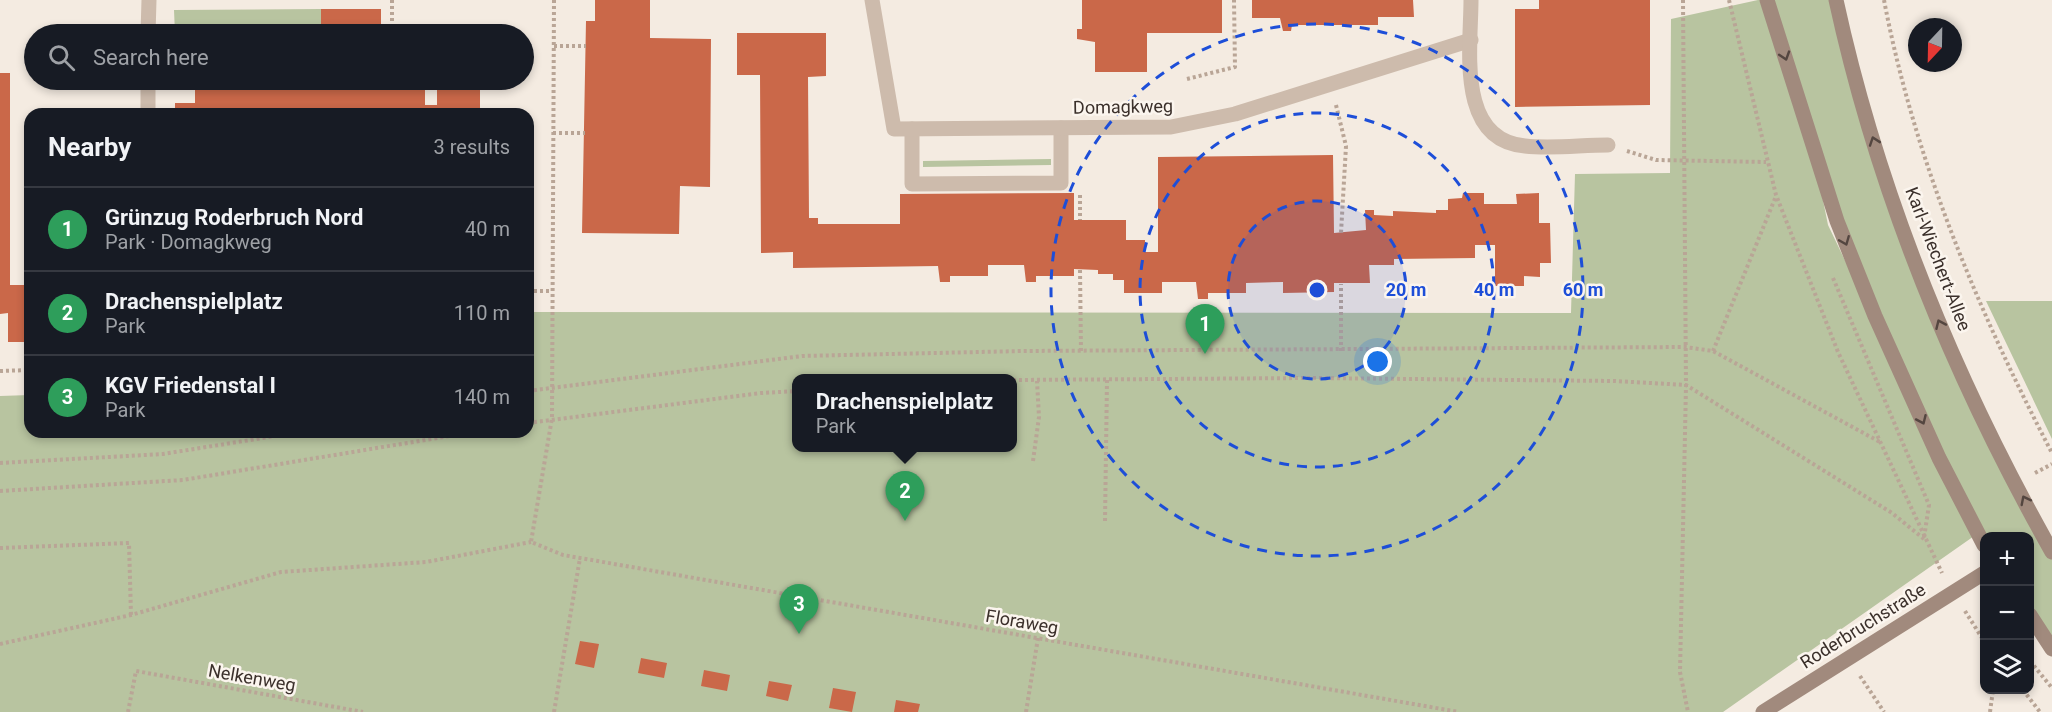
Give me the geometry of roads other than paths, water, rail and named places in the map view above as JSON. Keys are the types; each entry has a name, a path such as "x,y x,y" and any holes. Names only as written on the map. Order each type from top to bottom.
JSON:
{"main road":[{"path":"1767,0 1838,221 1854,263 1939,458 1980,537"},
{"name":"Karl-Wiechert-Allee","path":"1836,0 1856,87 1924,289 1986,427 2052,552"},
{"path":"2034,542 2043,536"},
{"name":"Roderbruchstraße","path":"1763,712 1980,576"},
{"path":"2034,621 2052,649"}],"street":[{"path":"148,24 149,0"},
{"path":"872,0 894,129 912,129 912,184 1061,183 1061,128"},
{"path":"1471,0 1470,69 1476,113 1494,136 1523,146 1608,145"},
{"name":"Domagkweg","path":"912,129 1171,127 1235,114 1471,40"},
{"path":"148,90 148,108"}],"place":[{"name":"Grünzug Roderbruch Nord","path":"1205,354"},
{"name":"Drachenspielplatz","path":"905,521"},
{"name":"KGV Friedenstal I","path":"799,634"}]}
